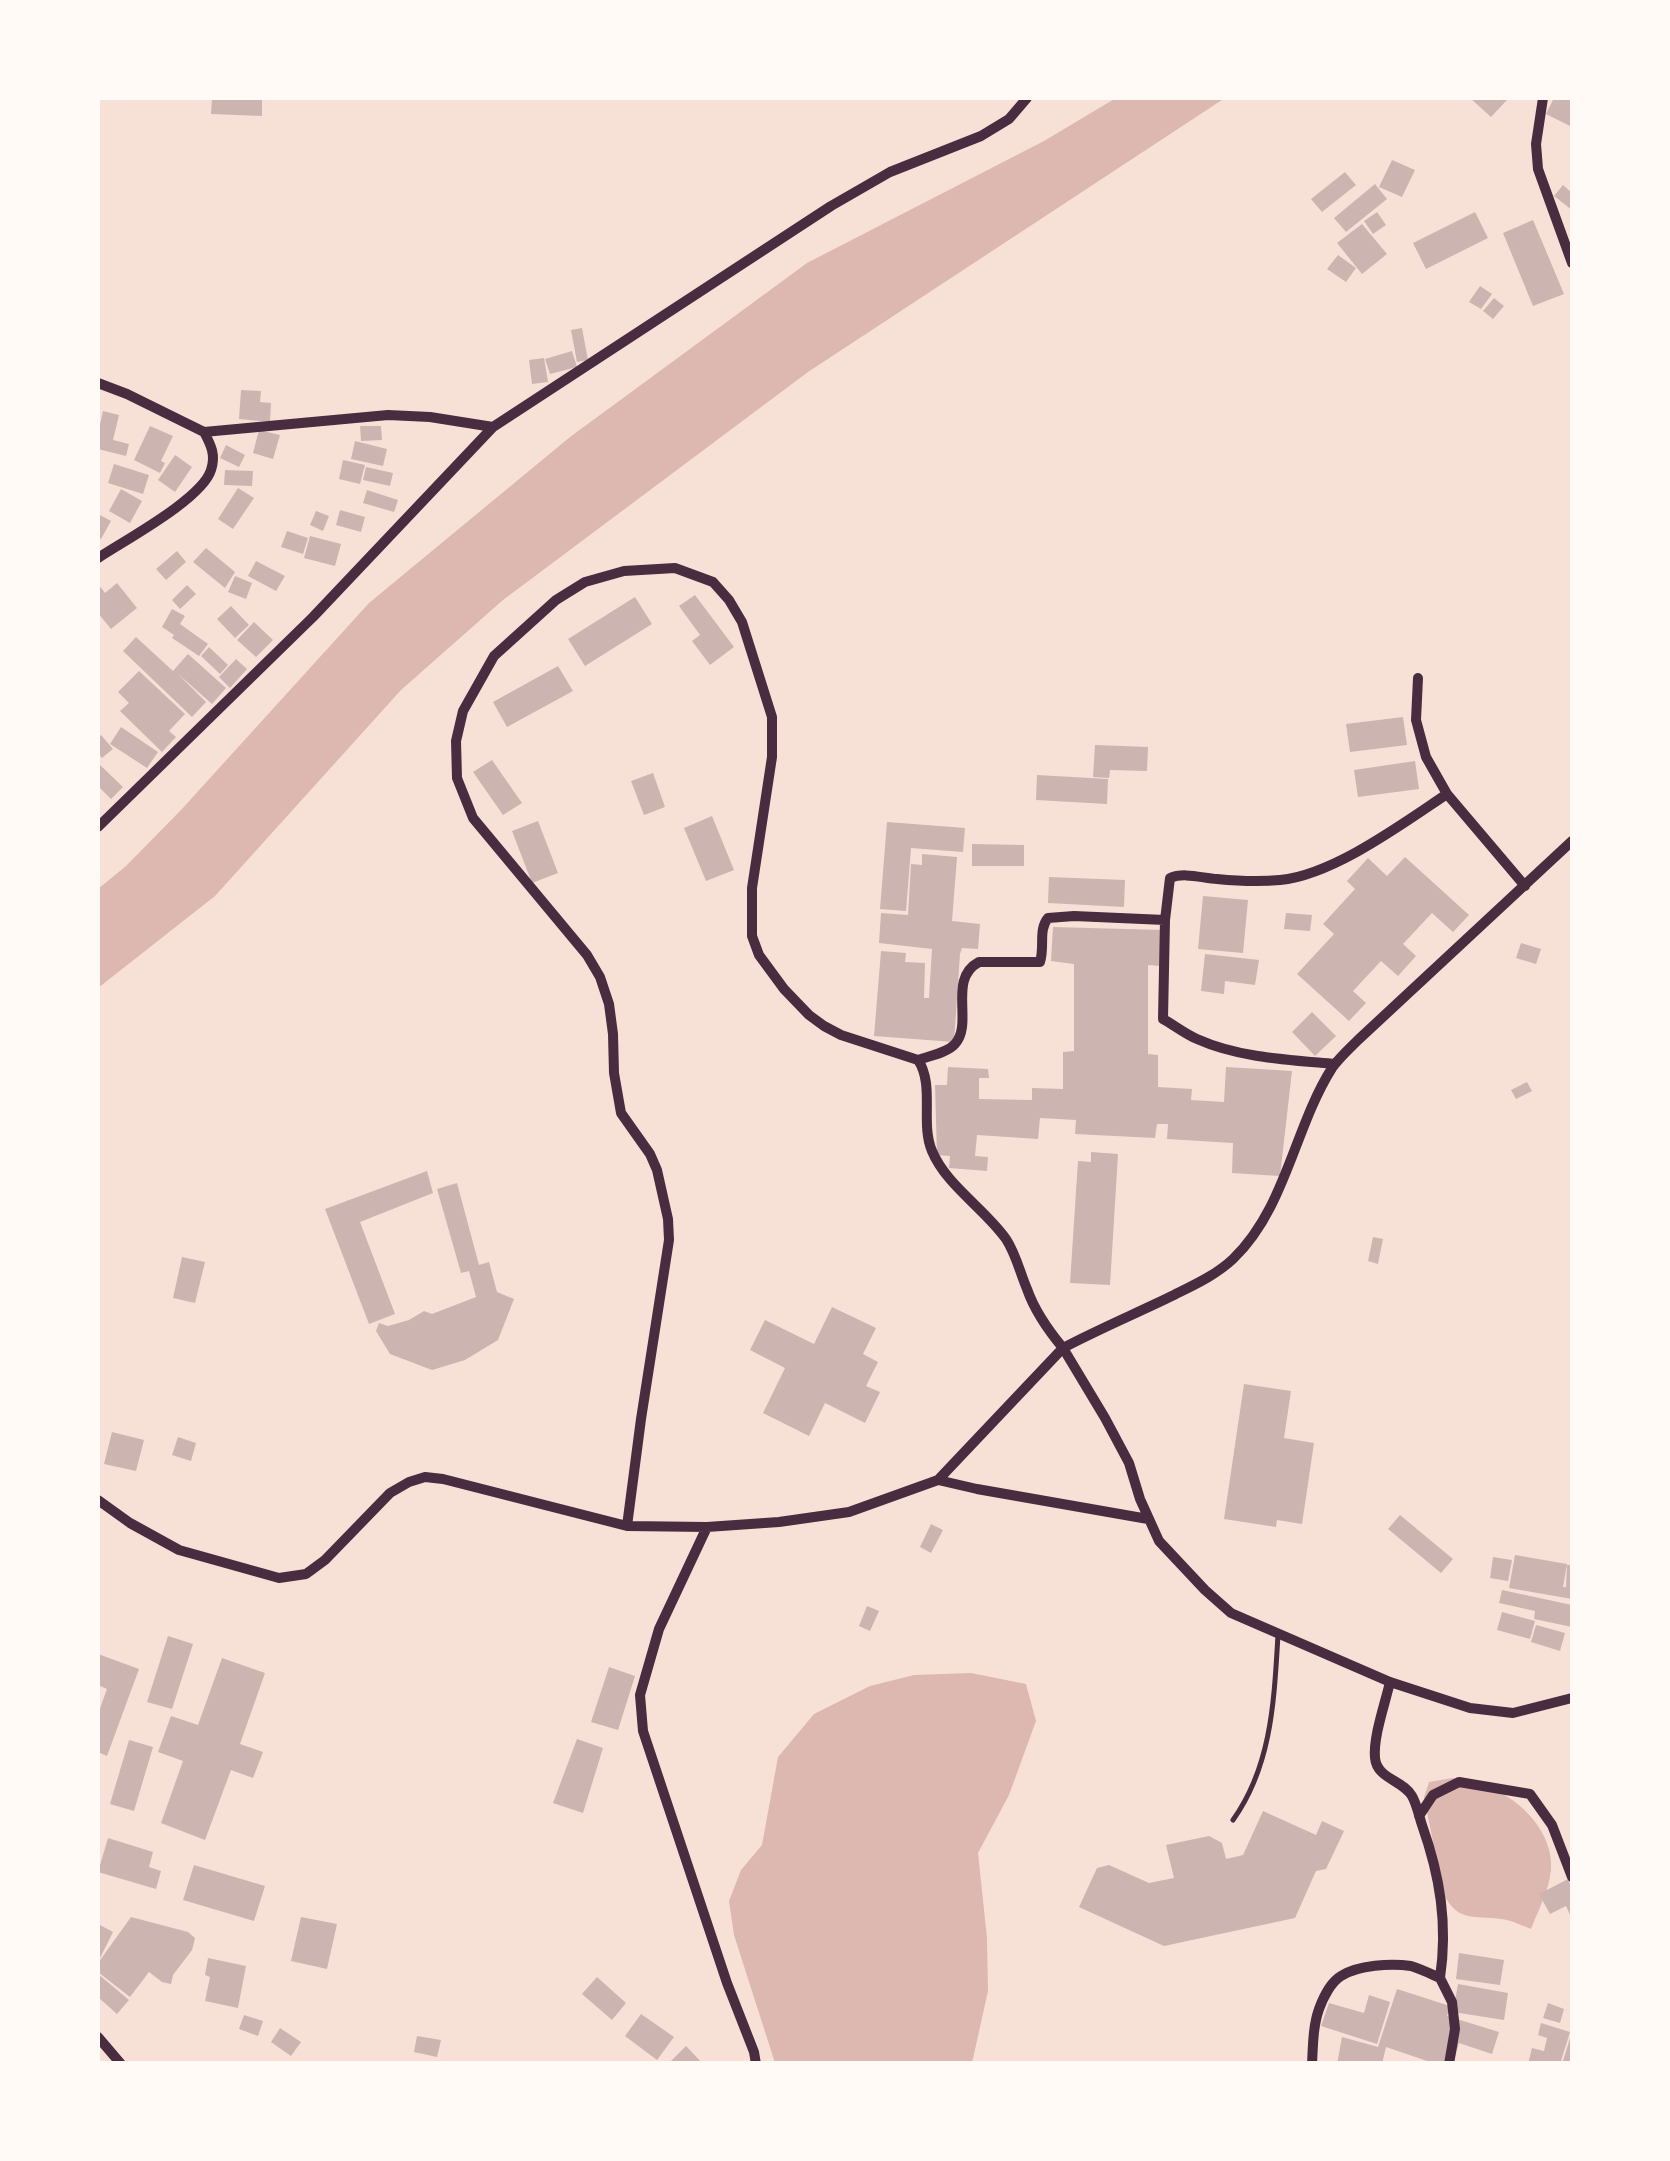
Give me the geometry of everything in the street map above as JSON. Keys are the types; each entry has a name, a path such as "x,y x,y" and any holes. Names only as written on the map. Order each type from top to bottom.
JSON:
{"street":[{"path":"98,826 313,617 493,428 831,206 890,172 980,136 1009,118 1027,98"},
{"path":"1542,98 1536,144 1538,169 1572,263"},
{"path":"98,382 204,432 388,415 430,417 493,428"},
{"path":"98,558 187,500 206,481 213,466 213,450 204,432"},
{"path":"627,1526 670,1240 661,1186 650,1154 621,1112 609,1004 600,977 587,955 473,818 458,778 456,741 463,711 494,656 556,600 585,582 611,575 675,568 713,582 730,600 742,622 772,717 772,757 752,888 752,936 759,955 784,989 824,1026 918,1060 922,1066 932,1150 962,1192 1009,1243 1042,1321 1063,1348 1128,1463 1159,1541 1231,1614 1390,1682 1492,1712 1513,1713 1572,1698"},
{"path":"1418,678 1416,720 1426,757 1447,794 1525,886"},
{"path":"1335,1064 1227,1049 1196,1039 1164,1019 1165,920 1170,878 1177,875 1218,880 1281,880 1320,870 1447,794"},
{"path":"98,1500 179,1550 279,1578 306,1574 325,1560 390,1493 426,1477 627,1526 706,1527 848,1512 938,1480 1063,1348 1219,1271 1235,1257 1268,1210 1335,1064 1572,841"},
{"path":"918,1060 952,1047 958,1038 962,992 972,965 1040,962 1048,918 1165,920"},
{"path":"938,1480 1148,1519"},
{"path":"706,1527 659,1629 640,1694 643,1731 756,2064"},
{"path":"1390,1682 1375,1758 1382,1773 1409,1792 1431,1850 1444,1916 1440,1978 1452,2002 1455,2029 1449,2064"},
{"path":"1419,1816 1433,1795 1458,1782 1530,1794 1552,1825 1572,1877"},
{"path":"1312,2064 1320,2007 1341,1976 1389,1964 1414,1967 1440,1978"},
{"path":"98,2037 120,2064"}],"lane":[{"path":"1233,1820 1249,1798 1264,1760 1272,1720 1278,1634"}],"shaded area":[{"path":"1116,98 1225,98 808,372 503,600 401,690 215,896 98,988 98,889 181,810 369,603 570,437 807,263 1044,141"},
{"path":"971,1673 1026,1684 1036,1721 1009,1795 978,1853 988,1991 972,2063 775,2063 734,1935 729,1901 741,1870 762,1845 778,1757 814,1714 870,1686 914,1675"},
{"path":"1453,1778 1502,1793 1524,1810 1541,1831 1551,1857 1551,1870 1531,1929 1507,1920 1462,1914 1443,1892 1424,1797 1429,1782"}],"building":[{"path":"212,98 262,98 262,116 211,114"},
{"path":"1470,98 1505,98 1507,100 1491,117"},
{"path":"1554,98 1572,101 1572,127 1546,114"},
{"path":"1392,160 1415,170 1402,197 1379,187"},
{"path":"1345,172 1356,185 1322,212 1311,199"},
{"path":"1375,184 1387,199 1346,232 1334,218"},
{"path":"1563,185 1572,193 1572,210 1554,196"},
{"path":"1377,212 1386,225 1373,234 1364,221"},
{"path":"1475,212 1488,238 1426,269 1413,243"},
{"path":"1533,220 1564,294 1533,306 1503,233"},
{"path":"1362,224 1387,254 1362,274 1337,243"},
{"path":"1338,255 1356,268 1346,282 1327,269"},
{"path":"1480,286 1492,294 1481,309 1469,302"},
{"path":"1494,298 1504,306 1493,319 1483,311"},
{"path":"582,328 588,360 577,362 571,330"},
{"path":"572,351 577,367 550,374 545,359"},
{"path":"544,358 548,382 532,384 529,360"},
{"path":"241,390 261,391 260,402 271,403 270,422 239,419"},
{"path":"103,411 119,415 113,440 129,444 126,456 98,449"},
{"path":"150,426 173,436 161,461 165,463 160,473 134,460"},
{"path":"360,426 381,426 382,440 361,441"},
{"path":"259,430 280,435 273,459 253,453"},
{"path":"355,441 387,449 383,466 351,459"},
{"path":"226,445 245,455 239,467 220,458"},
{"path":"175,455 192,467 175,492 158,480"},
{"path":"343,460 365,465 360,484 339,479"},
{"path":"114,464 149,475 143,494 108,483"},
{"path":"366,467 393,473 390,486 363,480"},
{"path":"225,470 253,471 252,486 224,485"},
{"path":"238,488 254,498 233,529 218,519"},
{"path":"121,489 142,501 130,523 109,511"},
{"path":"367,490 398,500 394,512 363,503"},
{"path":"340,510 365,517 361,532 336,525"},
{"path":"316,511 329,516 323,531 310,525"},
{"path":"98,514 111,521 101,539 98,537"},
{"path":"287,531 308,538 303,554 281,547"},
{"path":"310,536 341,544 335,566 304,558"},
{"path":"206,548 235,572 225,588 193,562"},
{"path":"177,551 186,562 166,580 156,569"},
{"path":"256,561 285,576 276,591 248,576"},
{"path":"235,576 252,583 246,599 228,592"},
{"path":"117,583 137,608 111,629 98,613 98,584 105,593"},
{"path":"187,585 196,594 180,609 172,600"},
{"path":"695,595 734,647 710,665 692,641 700,635 679,606"},
{"path":"635,597 652,624 585,666 568,639"},
{"path":"231,606 249,625 235,638 217,619"},
{"path":"172,609 185,616 180,624 208,644 199,656 162,627"},
{"path":"254,622 273,640 256,657 237,640"},
{"path":"136,637 173,671 188,654 226,688 212,704 177,673 206,702 192,717 123,651"},
{"path":"209,647 228,665 220,674 201,656"},
{"path":"236,659 247,669 230,688 219,677"},
{"path":"558,666 573,691 507,727 493,702"},
{"path":"139,671 185,714 169,731 176,737 162,752 120,711 129,703 118,692"},
{"path":"1403,717 1407,745 1350,752 1346,724"},
{"path":"121,727 158,752 147,768 110,744"},
{"path":"101,735 113,749 102,758 98,753"},
{"path":"1095,745 1148,747 1147,771 1110,770 1109,778 1093,777"},
{"path":"492,760 522,803 503,815 473,772"},
{"path":"1415,761 1419,789 1358,797 1354,770"},
{"path":"98,763 123,787 111,799 98,786"},
{"path":"653,773 665,807 644,815 631,781"},
{"path":"1037,775 1108,779 1107,804 1036,800"},
{"path":"712,816 734,870 706,881 684,828"},
{"path":"538,821 558,873 532,883 512,831"},
{"path":"887,822 965,828 963,852 911,848 906,911 880,909"},
{"path":"972,844 1024,845 1024,866 972,866"},
{"path":"922,854 957,857 952,921 980,924 978,949 962,948 960,954 954,1042 874,1036 881,951 906,953 905,962 925,963 924,998 929,998 932,949 879,943 881,913 908,915 911,864 922,865"},
{"path":"1405,857 1469,915 1453,932 1432,913 1403,944 1416,956 1398,976 1381,961 1353,991 1366,1003 1349,1021 1297,974 1334,934 1323,924 1355,889 1347,881 1368,858 1387,876"},
{"path":"1049,877 1125,880 1124,907 1048,903"},
{"path":"1203,896 1248,900 1243,953 1198,949"},
{"path":"1286,913 1312,915 1310,931 1284,929"},
{"path":"1053,927 1163,930 1160,966 1148,965 1148,1054 1158,1055 1158,1087 1192,1089 1191,1100 1224,1102 1226,1067 1292,1071 1280,1176 1232,1173 1233,1143 1167,1139 1168,1124 1157,1124 1155,1138 1075,1134 1076,1120 1040,1118 1038,1139 977,1135 975,1156 988,1157 987,1171 949,1168 950,1156 937,1155 935,1085 947,1085 948,1067 988,1069 989,1078 979,1078 979,1099 1032,1100 1032,1088 1063,1089 1063,1052 1074,1051 1074,964 1051,961"},
{"path":"1521,943 1541,949 1536,964 1516,958"},
{"path":"1205,954 1259,960 1255,985 1225,981 1224,994 1201,991"},
{"path":"1312,1012 1336,1036 1315,1056 1292,1032"},
{"path":"1527,1082 1532,1091 1516,1099 1511,1090"},
{"path":"1091,1152 1118,1154 1110,1285 1070,1283 1078,1161 1091,1162"},
{"path":"427,1171 433,1193 360,1222 395,1314 369,1324 325,1209"},
{"path":"457,1183 479,1265 489,1262 497,1292 514,1299 498,1340 465,1360 432,1370 390,1354 376,1331 379,1323 388,1326 476,1297 469,1271 461,1273 437,1189"},
{"path":"1373,1237 1383,1239 1378,1264 1368,1261"},
{"path":"182,1257 205,1262 195,1303 173,1298"},
{"path":"832,1307 876,1328 863,1354 878,1362 866,1386 880,1392 865,1423 825,1403 809,1436 763,1413 785,1368 750,1350 765,1320 814,1344"},
{"path":"1244,1384 1291,1391 1284,1438 1314,1443 1302,1524 1277,1520 1276,1527 1224,1519"},
{"path":"112,1432 144,1440 136,1471 104,1464"},
{"path":"178,1437 196,1443 191,1461 172,1455"},
{"path":"1400,1515 1453,1559 1441,1573 1388,1529"},
{"path":"931,1524 943,1530 931,1553 920,1547"},
{"path":"1515,1555 1567,1564 1563,1587 1567,1565 1572,1565 1572,1599 1509,1588"},
{"path":"1493,1557 1512,1560 1508,1581 1490,1578"},
{"path":"1502,1590 1572,1605 1572,1627 1534,1619 1535,1611 1499,1603"},
{"path":"867,1606 879,1611 870,1631 859,1626"},
{"path":"1502,1612 1535,1621 1530,1639 1497,1630"},
{"path":"1536,1625 1565,1633 1560,1651 1531,1642"},
{"path":"168,1636 193,1644 172,1709 147,1702"},
{"path":"98,1654 139,1669 107,1756 98,1752 98,1714 107,1689 98,1685"},
{"path":"222,1658 265,1673 240,1744 263,1752 253,1778 231,1770 205,1840 161,1823 183,1761 158,1752 171,1716 198,1725"},
{"path":"609,1667 635,1676 618,1730 591,1722"},
{"path":"577,1739 603,1748 583,1813 553,1803"},
{"path":"129,1740 153,1747 134,1811 110,1804"},
{"path":"1263,1811 1316,1835 1322,1821 1344,1831 1326,1869 1316,1871 1295,1918 1164,1946 1079,1907 1097,1868 1109,1865 1149,1883 1174,1878 1166,1845 1209,1836 1222,1843 1226,1859 1243,1855"},
{"path":"108,1838 153,1852 149,1867 161,1871 156,1889 98,1872"},
{"path":"194,1865 265,1886 254,1921 183,1900"},
{"path":"1568,1879 1572,1919 1566,1906 1550,1914 1539,1894"},
{"path":"131,1917 188,1932 195,1938 171,1984 149,1972 130,1997 98,1972 98,1963"},
{"path":"301,1917 337,1924 327,1969 291,1961"},
{"path":"98,1924 113,1932 98,1962"},
{"path":"1459,1953 1504,1960 1500,1985 1456,1979"},
{"path":"208,1958 246,1966 238,2008 205,2001 210,1977 205,1975"},
{"path":"98,1974 129,2000 117,2014 98,1997"},
{"path":"597,1977 626,2003 612,2020 582,1994"},
{"path":"1458,1984 1508,1993 1504,2020 1453,2012"},
{"path":"1397,1989 1450,2006 1447,2016 1499,2032 1492,2054 1459,2043 1453,2064 1436,2064 1386,2047 1382,2064 1337,2064 1342,2037 1378,2047"},
{"path":"1369,1995 1390,2002 1377,2044 1321,2026 1329,2003 1364,2013"},
{"path":"1548,2003 1564,2009 1560,2023 1543,2018"},
{"path":"641,2014 674,2037 657,2060 625,2036"},
{"path":"244,2015 263,2021 258,2036 239,2029"},
{"path":"1541,2023 1570,2032 1560,2064 1528,2064 1532,2048 1544,2051 1547,2038 1538,2035"},
{"path":"280,2028 301,2042 291,2056 271,2042"},
{"path":"1572,2032 1572,2064 1562,2064"},
{"path":"417,2036 441,2040 437,2057 414,2052"},
{"path":"686,2046 703,2064 668,2064"}]}
